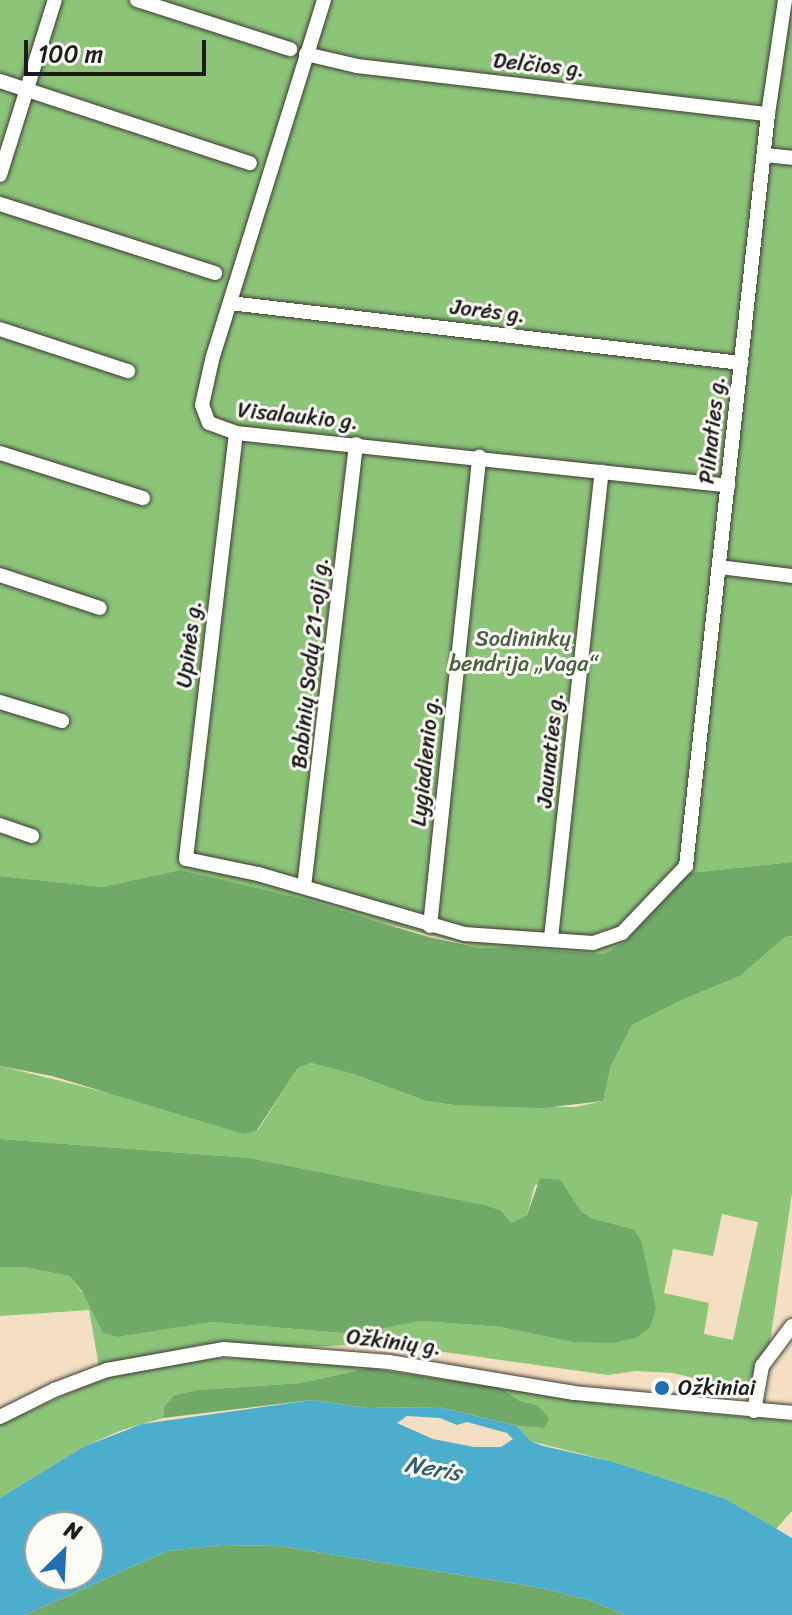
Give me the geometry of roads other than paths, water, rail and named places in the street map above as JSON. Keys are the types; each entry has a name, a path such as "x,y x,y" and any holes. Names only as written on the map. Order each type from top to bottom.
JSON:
{"street":[{"path":"0,175 55,0"},
{"path":"137,0 290,49"},
{"name":"Visalaukio g.","path":"324,0 230,303 202,405 209,423 236,433 728,486"},
{"name":"Pilnaties g.","path":"551,938 593,943 622,933 686,866 768,114 785,0"},
{"name":"Delčios g.","path":"306,54 357,66 768,114"},
{"path":"0,81 250,163"},
{"path":"765,155 792,158"},
{"path":"0,204 215,273"},
{"name":"Jorės g.","path":"230,303 741,363"},
{"path":"0,329 128,371"},
{"name":"Upinės g.","path":"236,433 186,859 304,887"},
{"name":"Babinių Sodų 21-oji g.","path":"304,887 356,444"},
{"path":"0,453 143,498"},
{"name":"Lygiadienio g.","path":"430,926 479,457"},
{"name":"Jaunaties g.","path":"551,938 602,472"},
{"path":"719,567 792,576"},
{"path":"0,575 100,608"},
{"path":"0,702 62,721"},
{"path":"0,825 32,836"},
{"path":"304,887 430,926 505,938 551,938"},
{"path":"754,1411 762,1366 792,1326"},
{"name":"Ožkinių g.","path":"0,1417 54,1390 107,1370 224,1349 389,1362 574,1393 792,1413"}],"water":[{"name":"Neris","path":"312,1400 367,1408 439,1407 517,1426 530,1441 543,1446 614,1462 726,1499 792,1538 792,1615 625,1615 592,1601 542,1588 279,1546 222,1545 167,1551 104,1579 104,1511 24,1511 24,1591 78,1591 25,1615 0,1615 0,1498 83,1447 142,1424","holes":["407,1416 440,1418 457,1425 467,1422 507,1433 513,1439 501,1447 474,1447 433,1439 397,1423"]}],"place":[{"name":"Ožkiniai","path":"662,1388"}],"park label":[{"name":"Sodininkų bendrija „Vaga“","path":"523,650"}]}
